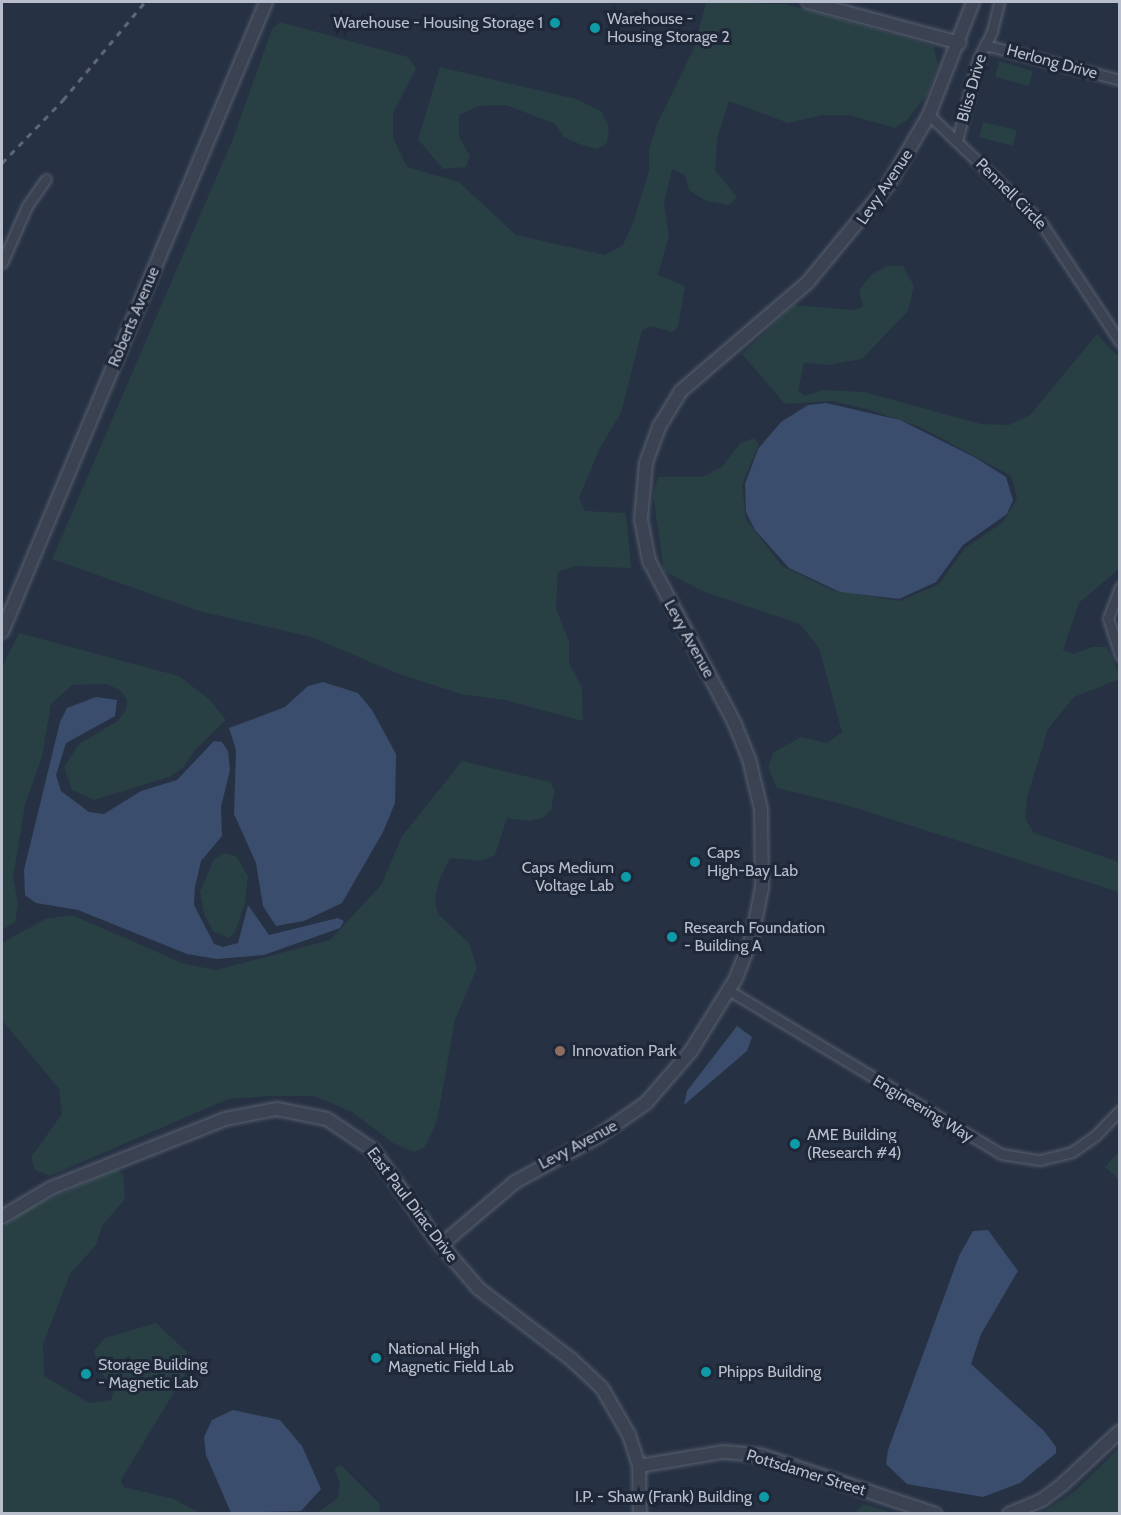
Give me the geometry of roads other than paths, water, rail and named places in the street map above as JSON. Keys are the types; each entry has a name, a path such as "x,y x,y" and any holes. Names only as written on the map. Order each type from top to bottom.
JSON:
{"street":[{"name":"Roberts Avenue","path":"2,632 266,2"},
{"path":"808,2 960,44"},
{"name":"Levy Avenue","path":"441,1245 515,1182 597,1137 646,1103 675,1073 730,991 758,911 764,862 761,809 749,759 734,722 649,561 641,519 646,463 659,427 681,391 710,363 786,303 834,254 888,185 929,115 960,44 973,2"},
{"name":"Bliss Drive","path":"957,141 999,2"},
{"name":"Herlong Drive","path":"985,45 1119,80"},
{"name":"Pennell Circle","path":"929,115 1040,221 1119,342"},
{"path":"2,263 27,206 46,179"},
{"path":"1119,587 1108,618 1119,656"},
{"name":"Engineering Way","path":"730,991 1000,1154 1040,1160 1072,1152 1095,1136 1119,1110"},
{"name":"East Paul Dirac Drive","path":"2,1217 51,1188 225,1119 261,1110 292,1110 327,1119 373,1150 441,1245 478,1289 571,1359 602,1388 629,1435 639,1466 640,1514"},
{"path":"1009,1514 1042,1500 1063,1484 1119,1431"},
{"name":"Pottsdamer Street","path":"639,1466 724,1452 760,1455 935,1514"}],"water":[{"path":"826,403 900,420 976,458 1006,477 1013,500 1007,514 963,545 936,582 899,599 840,592 789,568 755,530 746,512 745,484 758,449 781,422 808,405"},
{"path":"323,682 358,693 372,710 396,754 395,803 383,832 342,903 304,921 276,926 263,906 256,863 234,814 236,750 229,728 285,707 308,686"},
{"path":"96,697 117,700 115,716 66,743 56,775 61,791 89,812 104,814 141,791 177,780 214,741 222,742 228,751 230,770 221,807 222,836 201,861 195,887 194,905 214,944 223,947 238,943 248,905 269,935 338,918 344,921 340,928 264,955 217,959 187,954 78,910 36,903 25,895 24,870 60,722 67,708"},
{"path":"737,1026 752,1037 747,1051 684,1105 687,1091"},
{"path":"988,1230 1018,1271 981,1334 971,1364 1044,1431 1056,1447 1056,1453 1020,1483 983,1497 907,1484 886,1464 888,1450 959,1256 973,1231"},
{"path":"233,1410 280,1420 302,1446 321,1489 301,1511 231,1513 206,1455 204,1437 212,1420"}],"railway":[{"path":"2,163 63,100 145,2"}],"place":[{"name":"Warehouse - Housing Storage 1","path":"555,23"},
{"name":"Warehouse - Housing Storage 2","path":"595,28"},
{"name":"Caps High-Bay Lab","path":"695,862"},
{"name":"Caps Medium Voltage Lab","path":"626,877"},
{"name":"Research Foundation - Building A","path":"672,937"},
{"name":"Innovation Park","path":"560,1051"},
{"name":"AME Building (Research #4)","path":"795,1144"},
{"name":"National High Magnetic Field Lab","path":"376,1358"},
{"name":"Phipps Building","path":"706,1372"},
{"name":"Storage Building - Magnetic Lab","path":"86,1374"},
{"name":"I.P. - Shaw (Frank) Building","path":"764,1497"}]}
